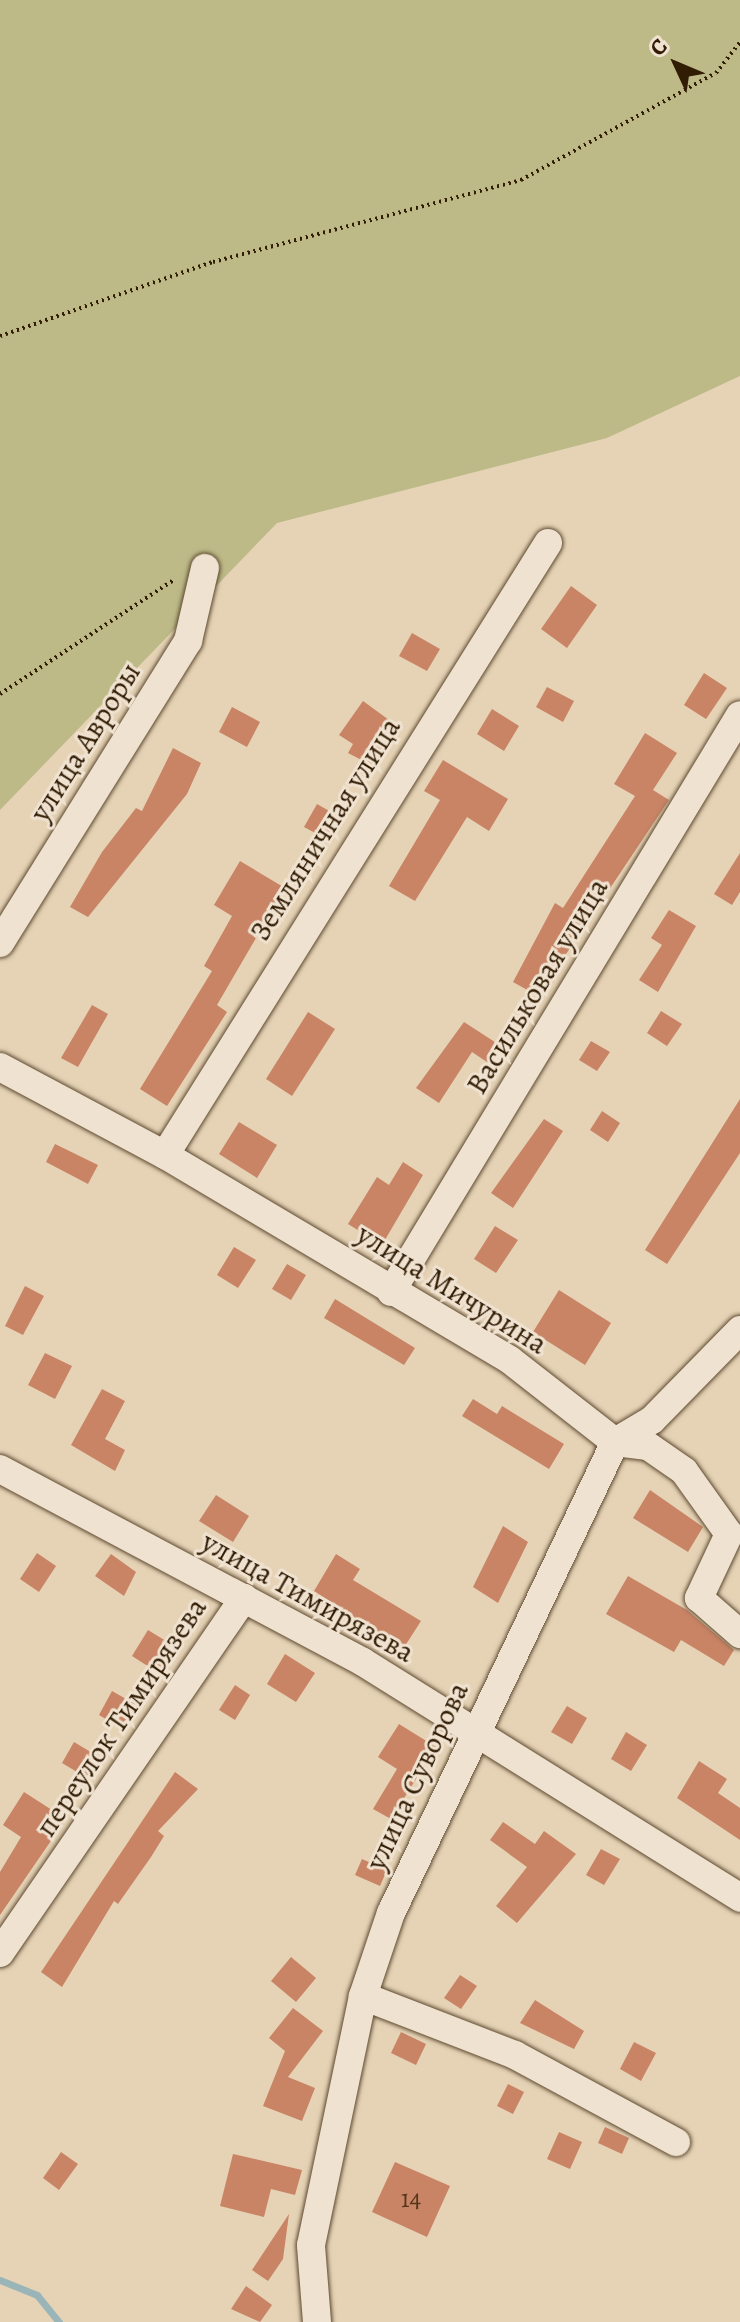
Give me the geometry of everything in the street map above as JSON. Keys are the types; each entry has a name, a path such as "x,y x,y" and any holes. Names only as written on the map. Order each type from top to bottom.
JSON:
{"street":[{"name":"Земляничная улица","path":"165,1155 548,543"},
{"name":"улица Авроры","path":"0,943 188,641 205,568"},
{"name":"Васильковая улица","path":"391,1292 740,715"},
{"name":"улица Мичурина","path":"0,1067 165,1155 510,1360 615,1442 648,1446 684,1471 719,1512 729,1534 699,1598 740,1634"},
{"path":"615,1442 652,1420 740,1330"},
{"name":"улица Суворова","path":"317,2322 311,2245 363,1996 391,1913 472,1734 615,1442"},
{"name":"улица Тимирязева","path":"0,1469 363,1662 472,1734 740,1898"},
{"name":"переулок Тимирязева","path":"0,1953 244,1598"},
{"path":"363,1996 515,2055 676,2142"}],"path":[{"path":"0,336 213,262 521,180 716,73 740,42"},
{"path":"0,694 191,569 205,568"}],"shaded area":[{"path":"0,0 740,0 740,376 607,438 277,523 0,810"}],"building":[{"path":"571,586 597,605 567,648 541,629"},
{"path":"412,633 440,649 427,671 399,656"},
{"path":"704,673 727,688 706,719 684,705"},
{"path":"547,687 574,701 563,722 536,707"},
{"path":"363,701 400,728 377,768 348,753 353,744 339,735"},
{"path":"232,707 260,722 247,747 219,732"},
{"path":"492,709 519,726 504,751 477,734"},
{"path":"645,733 677,753 653,790 669,800 538,996 513,982 555,903 563,908 635,796 614,784"},
{"path":"173,748 201,763 187,794 88,917 70,907 102,852 136,808 142,811"},
{"path":"443,760 508,799 489,831 467,817 415,901 389,886 440,800 424,791"},
{"path":"317,804 345,820 332,842 304,827"},
{"path":"740,853 740,892 732,905 714,894"},
{"path":"240,861 285,888 217,1005 227,1012 167,1106 140,1089 212,971 204,966 232,916 214,905"},
{"path":"669,910 696,926 658,992 639,980 662,945 651,938"},
{"path":"92,1005 108,1014 78,1067 61,1058"},
{"path":"661,1011 682,1024 667,1046 647,1033"},
{"path":"308,1012 335,1029 292,1096 266,1079"},
{"path":"464,1022 501,1046 490,1064 472,1052 439,1103 416,1088"},
{"path":"591,1041 610,1052 597,1071 579,1060"},
{"path":"740,1099 740,1153 667,1264 645,1250"},
{"path":"602,1111 620,1123 608,1142 590,1130"},
{"path":"544,1119 563,1131 513,1208 491,1193"},
{"path":"239,1122 277,1145 257,1178 219,1154"},
{"path":"55,1144 98,1165 88,1184 46,1162"},
{"path":"403,1162 423,1175 382,1245 348,1224 377,1177 389,1185"},
{"path":"495,1226 518,1240 496,1273 474,1259"},
{"path":"234,1247 256,1260 238,1288 217,1275"},
{"path":"287,1264 306,1275 291,1300 272,1289"},
{"path":"25,1286 44,1296 23,1335 5,1326"},
{"path":"559,1290 611,1323 585,1365 533,1332"},
{"path":"335,1299 415,1348 404,1365 324,1318"},
{"path":"45,1353 72,1366 55,1399 28,1385"},
{"path":"102,1389 125,1401 105,1439 125,1450 115,1471 71,1445"},
{"path":"473,1399 497,1414 502,1406 564,1444 549,1469 462,1416"},
{"path":"650,1490 703,1527 688,1552 633,1518"},
{"path":"216,1495 249,1516 233,1542 199,1521"},
{"path":"503,1526 528,1542 498,1603 473,1587"},
{"path":"37,1553 56,1566 39,1592 20,1579"},
{"path":"111,1554 136,1572 124,1596 95,1576"},
{"path":"336,1554 360,1569 353,1580 421,1621 403,1649 314,1591"},
{"path":"628,1576 687,1610 734,1650 724,1666 681,1640 674,1652 606,1614"},
{"path":"148,1630 174,1646 157,1672 132,1656"},
{"path":"285,1654 315,1673 296,1702 267,1684"},
{"path":"235,1685 250,1695 235,1720 219,1710"},
{"path":"112,1691 135,1704 121,1728 99,1715"},
{"path":"567,1706 587,1718 572,1744 551,1732"},
{"path":"399,1724 436,1747 391,1819 373,1809 397,1769 378,1757"},
{"path":"626,1732 647,1745 631,1771 611,1759"},
{"path":"74,1742 99,1757 87,1778 62,1763"},
{"path":"699,1761 727,1779 718,1793 740,1808 740,1840 677,1798"},
{"path":"175,1772 198,1789 158,1831 164,1836 118,1904 114,1901 62,1987 41,1972"},
{"path":"24,1792 66,1819 0,1915 0,1872 21,1837 3,1825"},
{"path":"503,1822 535,1844 544,1831 576,1854 517,1923 496,1906 527,1867 490,1840"},
{"path":"601,1849 620,1859 604,1885 586,1875"},
{"path":"362,1859 387,1870 380,1886 355,1875"},
{"path":"291,1957 316,1978 296,2002 271,1981"},
{"path":"460,1975 477,1986 461,2009 444,1998"},
{"path":"535,2000 584,2031 574,2049 520,2023"},
{"path":"293,2008 323,2031 288,2077 315,2088 302,2121 263,2106 285,2051 269,2038"},
{"path":"401,2032 426,2044 416,2065 391,2053"},
{"path":"634,2042 656,2053 641,2081 620,2069"},
{"path":"508,2084 524,2092 513,2114 497,2106"},
{"path":"605,2127 629,2138 622,2154 598,2143"},
{"path":"559,2132 582,2142 570,2169 547,2159"},
{"path":"61,2152 78,2164 59,2190 43,2178"},
{"path":"233,2154 302,2170 295,2195 271,2189 264,2217 220,2206"},
{"path":"395,2162 450,2186 427,2237 372,2212"},
{"path":"289,2214 283,2259 268,2281 252,2270"},
{"path":"246,2286 272,2305 260,2322 231,2309"}],"waterway":[{"path":"0,2280 37,2295 59,2322"}]}
